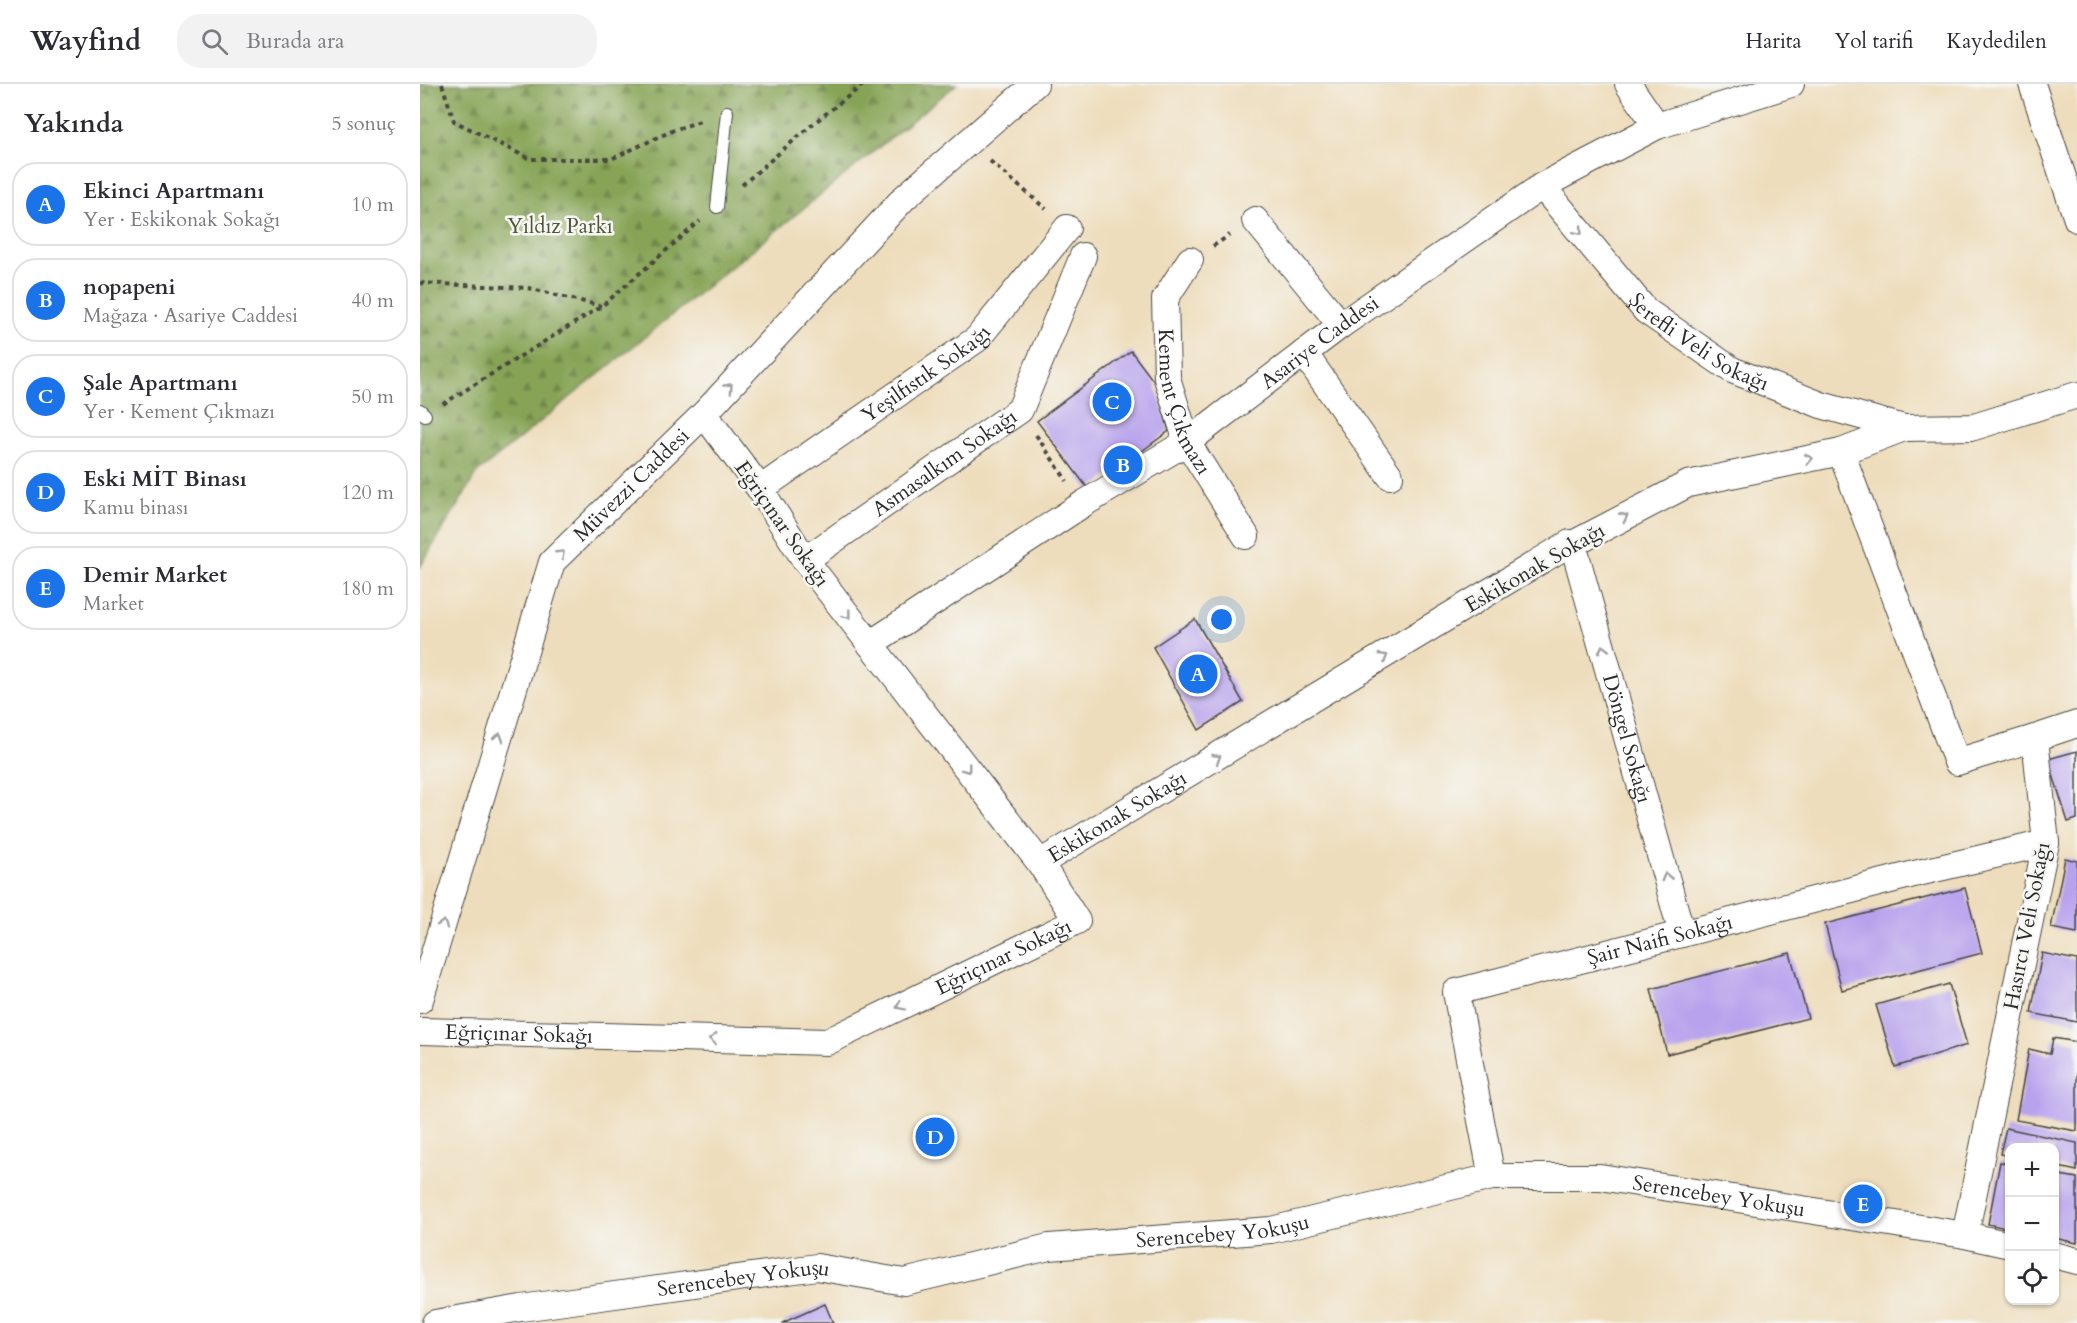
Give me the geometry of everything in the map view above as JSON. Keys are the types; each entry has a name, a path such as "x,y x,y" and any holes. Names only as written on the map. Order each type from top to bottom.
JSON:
{"street":[{"name":"Müvezzi Caddesi","path":"420,1000 552,562 704,414 904,198 1035,84"},
{"path":"1628,84 1657,126"},
{"name":"Asariye Caddesi","path":"870,644 1083,504 1186,442 1341,325 1542,186 1657,126 1791,84"},
{"path":"2032,84 2077,219"},
{"name":"Şerefli Veli Sokağı","path":"1542,186 1646,311 1732,370 1821,405 1904,428"},
{"path":"1255,220 1341,325"},
{"name":"Yeşilfıstık Sokağı","path":"760,489 977,339 1067,228"},
{"name":"Asmasalkım Sokağı","path":"805,560 1020,410 1083,256"},
{"name":"Kement Çıkmazı","path":"1190,260 1165,299 1167,378 1186,442 1246,536"},
{"path":"1304,353 1390,476"},
{"name":"Eskikonak Sokağı","path":"1040,863 1570,543 1573,544 1688,484 1841,452 1904,428 1974,427 2077,395"},
{"name":"Eğriçınar Sokağı","path":"420,1031 827,1042 1077,921 1040,863 805,560 760,489 704,414"},
{"path":"1841,452 1957,762 2077,724"},
{"name":"Döngel Sokağı","path":"1573,544 1682,934"},
{"name":"Hasırcı Veli Sokağı","path":"1965,1235 2046,843 2035,738"},
{"name":"Şair Naifi Sokağı","path":"1492,1177 1456,992 1914,874 2046,843"},
{"name":"Serencebey Yokuşu","path":"435,1323 521,1308 817,1267 904,1282 1049,1247 1271,1230 1492,1177 1600,1177 1965,1235 2005,1244"},
{"path":"2059,1256 2077,1260"}],"lane":[{"path":"717,207 728,112"}],"path":[{"path":"442,84 454,122 530,159 611,159 674,130 728,112"},
{"path":"422,412 602,306 814,123 864,84"},
{"path":"969,141 1067,228"},
{"path":"1190,260 1255,220"},
{"path":"420,283 528,288 602,306"},
{"path":"1020,410 1083,504"}],"green space":[{"name":"Yıldız Parkı","path":"420,84 957,84 477,473 420,567"}],"building":[{"path":"1131,351 1155,383 1169,431 1089,490 1037,421"},
{"path":"1195,619 1243,702 1199,730 1153,647"},
{"path":"2077,751 2077,819 2068,822 2048,759"},
{"path":"2065,858 2077,861 2077,933 2051,928"},
{"path":"1965,888 1982,953 1842,990 1825,924"},
{"path":"1790,953 1808,1018 1667,1054 1651,989"},
{"path":"2042,953 2077,960 2077,1022 2031,1013"},
{"path":"1949,984 1967,1045 1895,1067 1876,1005"},
{"path":"2053,1038 2077,1042 2077,1131 2016,1120 2029,1049 2050,1054"},
{"path":"2006,1128 2077,1143 2077,1171 2059,1167 2059,1143 2005,1143 2005,1155 2000,1154"},
{"path":"2000,1162 2005,1163 2005,1228 1988,1224"},
{"path":"2059,1175 2077,1178 2077,1243 2059,1239"},
{"path":"825,1304 833,1323 782,1323"}],"place":[{"name":"Şale Apartmanı","path":"1112,402"},
{"name":"nopapeni","path":"1123,465"},
{"name":"Ekinci Apartmanı","path":"1198,674"},
{"name":"Eski MİT Binası","path":"935,1137"},
{"name":"Demir Market","path":"1863,1204"}]}
